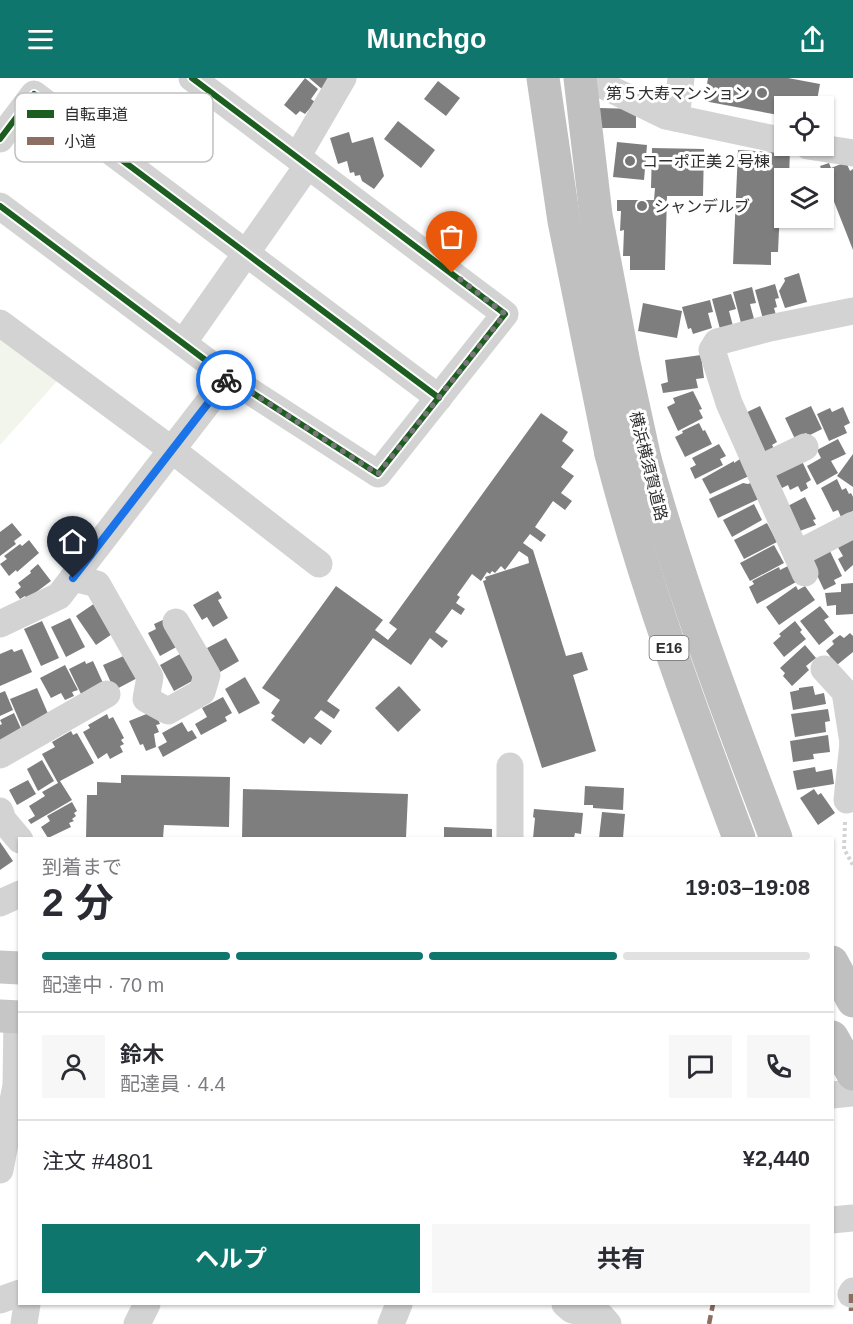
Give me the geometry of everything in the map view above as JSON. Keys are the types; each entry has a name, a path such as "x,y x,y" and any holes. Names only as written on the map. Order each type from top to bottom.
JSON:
{"highway":[{"name":"横浜横須賀道路","path":"543,78 564,220 611,454 629,525 663,633 739,837"},
{"name":"横浜横須賀道路","path":"591,79 596,215 645,459 695,624 776,837"},
{"path":"834,966 853,1001"},
{"path":"834,1039 853,1074"}],"main road":[{"path":"0,967 18,968"},
{"path":"834,979 853,978"},
{"path":"834,1035 853,1033"}],"street":[{"path":"192,78 212,93"},
{"path":"183,343 246,254 302,161 343,78"},
{"path":"676,118 681,78"},
{"path":"591,79 666,116 774,139"},
{"path":"0,206 228,377 378,474 505,314 213,94"},
{"path":"0,139 15,119"},
{"path":"834,150 853,153"},
{"path":"124,162 439,398"},
{"path":"853,311 770,328 717,342 712,350 729,403 801,564 853,525"},
{"path":"0,323 172,450 319,564"},
{"path":"3,616 59,596 228,377"},
{"path":"759,469 806,447"},
{"path":"73,578 97,584 150,677 146,699 168,711 202,692 207,675 177,622"},
{"path":"824,669 849,688 853,743 847,800"},
{"path":"0,755 107,694"},
{"path":"510,766 510,837"},
{"path":"0,811 3,820 18,838"},
{"path":"0,903 18,895"},
{"path":"0,1170 16,1085 12,1016"},
{"path":"834,1095 853,1093"},
{"path":"834,1220 853,1218"},
{"path":"0,1300 18,1294"},
{"path":"24,1324 27,1305"},
{"path":"137,1324 146,1305"},
{"path":"391,1324 399,1305"},
{"path":"566,1305 572,1310 601,1316 608,1324"}],"path":[{"path":"847,800 844,849 853,865"}],"shaded area":[{"path":"0,339 58,380 0,445"}],"building":[{"path":"305,78 318,89 311,99 315,102 305,114 300,111 296,115 284,105"},
{"path":"309,78 331,78 322,89"},
{"name":"第５大寿マンション","path":"708,78 788,78 820,84 818,96 774,96 774,114 704,101"},
{"path":"438,81 460,98 446,116 424,99"},
{"path":"600,108 636,109 636,128 599,128"},
{"path":"398,121 435,150 421,168 384,139"},
{"path":"349,132 352,143 373,137 384,176 374,189 362,181 360,175 355,176 354,172 350,173 347,161 338,164 330,138"},
{"name":"コーポ正美２号棟","path":"617,142 647,145 644,180 613,177"},
{"name":"シャンデルブ","path":"652,148 704,149 703,196 667,196 665,270 630,270 630,256 623,256 624,230 620,231 621,211 617,211 617,200 654,200 655,188 651,188"},
{"path":"738,150 773,152 774,156 790,156 789,168 774,168 774,228 779,228 778,252 771,252 771,265 733,264"},
{"path":"846,162 850,171 853,169 853,250 834,202 834,168 831,168"},
{"path":"829,163 831,168 821,168 820,166"},
{"path":"799,273 807,302 785,308 779,291 785,281 784,278"},
{"path":"775,284 779,298 775,299 776,315 763,319 755,290"},
{"path":"752,287 756,303 750,304 754,319 741,323 733,292"},
{"path":"731,294 736,309 729,311 733,326 720,329 712,299"},
{"path":"710,300 713,312 708,313 712,328 693,334 691,328 688,329 682,307"},
{"path":"643,303 682,311 677,338 638,331"},
{"path":"701,355 704,378 696,379 698,388 663,393 661,384 668,382 665,360"},
{"path":"693,391 702,409 699,410 703,418 678,431 667,407 675,403 673,398"},
{"path":"760,406 777,442 772,445 774,448 763,454 743,414"},
{"path":"811,406 822,429 808,436 806,433 795,439 785,418"},
{"path":"843,407 850,423 844,426 847,433 829,441 817,414 830,408 832,412"},
{"path":"541,413 568,432 562,441 574,450 561,467 574,476 561,493 572,501 565,510 553,501 535,527 546,535 541,542 530,534 523,543 533,550 566,656 582,652 588,670 573,675 596,751 542,768 483,581 486,580 485,577 529,563 528,557 519,551 505,570 501,566 495,573 487,572 481,581 472,574 457,595 460,597 456,603 465,609 461,615 452,609 435,632 448,641 442,648 430,638 411,665 373,638 327,701 340,710 334,719 321,710 314,718 332,731 321,745 310,737 304,744 271,720 275,716 271,713 280,700 262,688 336,586 383,620 375,630 388,640 397,629 389,623"},
{"path":"699,423 712,444 685,457 675,437"},
{"path":"838,439 846,454 831,461 838,473 817,485 807,466 821,458 817,450"},
{"path":"719,444 726,456 720,459 723,465 695,479 690,468 696,465 692,458"},
{"path":"853,454 853,487 837,476"},
{"path":"740,459 749,476 710,494 702,479"},
{"path":"801,459 811,480 806,483 808,488 801,492 798,486 790,490 788,485 782,488 774,472"},
{"path":"837,479 842,490 846,488 853,497 853,511 841,517 838,510 833,512 821,488"},
{"path":"755,481 763,497 718,518 709,499 743,483 748,484"},
{"path":"805,497 816,519 813,520 816,525 797,532 784,508"},
{"path":"754,504 762,520 732,537 723,520"},
{"path":"12,523 22,535 14,541 16,544 0,556 0,532"},
{"path":"767,523 777,542 744,559 734,540"},
{"path":"853,533 853,565 845,572 838,559 843,556 836,544"},
{"path":"29,540 39,553 9,576 0,564 7,559 4,556"},
{"path":"774,545 784,563 750,581 740,563"},
{"path":"829,549 842,576 834,580 836,584 824,590 811,558"},
{"path":"38,564 51,581 27,599 25,596 20,599 15,592 21,587 18,583"},
{"path":"788,566 796,582 757,604 749,587 754,584 752,581 779,567 780,570"},
{"path":"853,583 853,614 836,615 836,605 827,606 825,593 841,592 841,584"},
{"path":"796,586 798,590 805,586 815,600 779,625 766,607"},
{"path":"218,591 222,598 218,600 228,618 213,627 207,617 202,620 193,605"},
{"path":"98,601 118,630 96,645 76,616"},
{"path":"820,606 829,617 824,620 834,633 819,645 800,621"},
{"path":"70,618 85,647 66,657 51,627"},
{"path":"165,619 180,645 160,656 148,633 156,629 154,624"},
{"path":"42,621 59,658 41,666 24,629"},
{"path":"795,621 806,639 784,657 773,643 781,636 779,634"},
{"path":"850,633 853,636 853,652 837,665 826,651 834,644 832,641 840,635 844,638"},
{"path":"226,638 239,661 220,672 207,648"},
{"path":"805,645 816,658 806,666 809,670 792,686 783,676 785,673 780,668"},
{"path":"12,649 14,652 22,649 32,672 0,686 0,654"},
{"path":"180,654 194,680 174,691 160,665"},
{"path":"126,655 143,675 111,692 112,685 103,665"},
{"path":"85,661 86,664 93,661 103,683 81,694 69,669"},
{"path":"65,665 78,690 72,692 74,696 65,700 61,693 51,698 40,678"},
{"path":"245,677 260,703 239,714 225,689"},
{"path":"399,686 421,710 398,732 375,708"},
{"path":"813,686 815,695 824,693 826,704 793,710 790,692"},
{"path":"37,688 49,716 22,727 10,699"},
{"path":"5,691 13,710 0,716 0,693"},
{"path":"223,697 232,713 225,717 227,721 201,735 195,724 207,717 202,708"},
{"path":"828,709 830,721 825,722 826,732 795,737 791,714"},
{"path":"154,711 160,724 156,725 159,732 154,734 156,747 146,751 143,744 140,745 129,721"},
{"path":"14,713 23,733 0,743 0,725 2,724 0,720"},
{"path":"107,714 109,719 113,717 124,738 121,740 124,744 120,746 123,752 110,759 107,753 98,759 83,732 90,728 88,725"},
{"path":"182,722 188,732 192,730 197,738 163,757 158,747 167,742 162,733"},
{"path":"71,731 73,735 77,733 94,763 60,781 72,800 31,824 28,820 35,816 29,806 45,796 42,792 58,783 42,754 55,747 52,742"},
{"path":"828,735 830,752 813,754 814,759 793,762 790,741"},
{"path":"42,760 54,781 38,791 27,769"},
{"path":"815,767 816,772 832,769 834,784 797,790 793,771"},
{"path":"121,775 230,777 229,827 164,825 163,837 86,837 87,795 97,795 97,782 121,783"},
{"path":"28,780 36,794 17,805 9,790"},
{"path":"585,786 624,788 623,810 593,808 593,805 584,805"},
{"path":"243,789 408,794 406,837 242,837"},
{"path":"814,789 818,795 821,793 835,813 818,825 800,798"},
{"path":"72,802 77,811 74,813 76,816 72,819 74,821 69,823 71,827 50,837 47,837 41,827 50,821 47,816"},
{"path":"534,809 583,813 581,834 575,833 574,837 533,837 535,818 533,817"},
{"path":"602,812 625,814 623,837 599,837"},
{"path":"444,827 492,829 492,837 444,837"},
{"path":"0,842 13,861 0,870"}],"marked path":[{"path":"851,1294 851,1311"},
{"path":"709,1324 713,1305"}],"cycle path":[{"path":"192,78 212,93"},
{"path":"0,206 228,377 378,474 505,314 213,94"},
{"path":"0,139 15,119"},
{"path":"125,162 439,398"}],"way so far":[{"path":"226,380 228,377 378,474 505,314 452,273"}],"place":[{"name":"第５大寿マンション","path":"762,93"},
{"name":"コーポ正美２号棟","path":"630,161"},
{"name":"シャンデルブ","path":"642,206"}],"route":[{"path":"73,578 226,380"}]}
